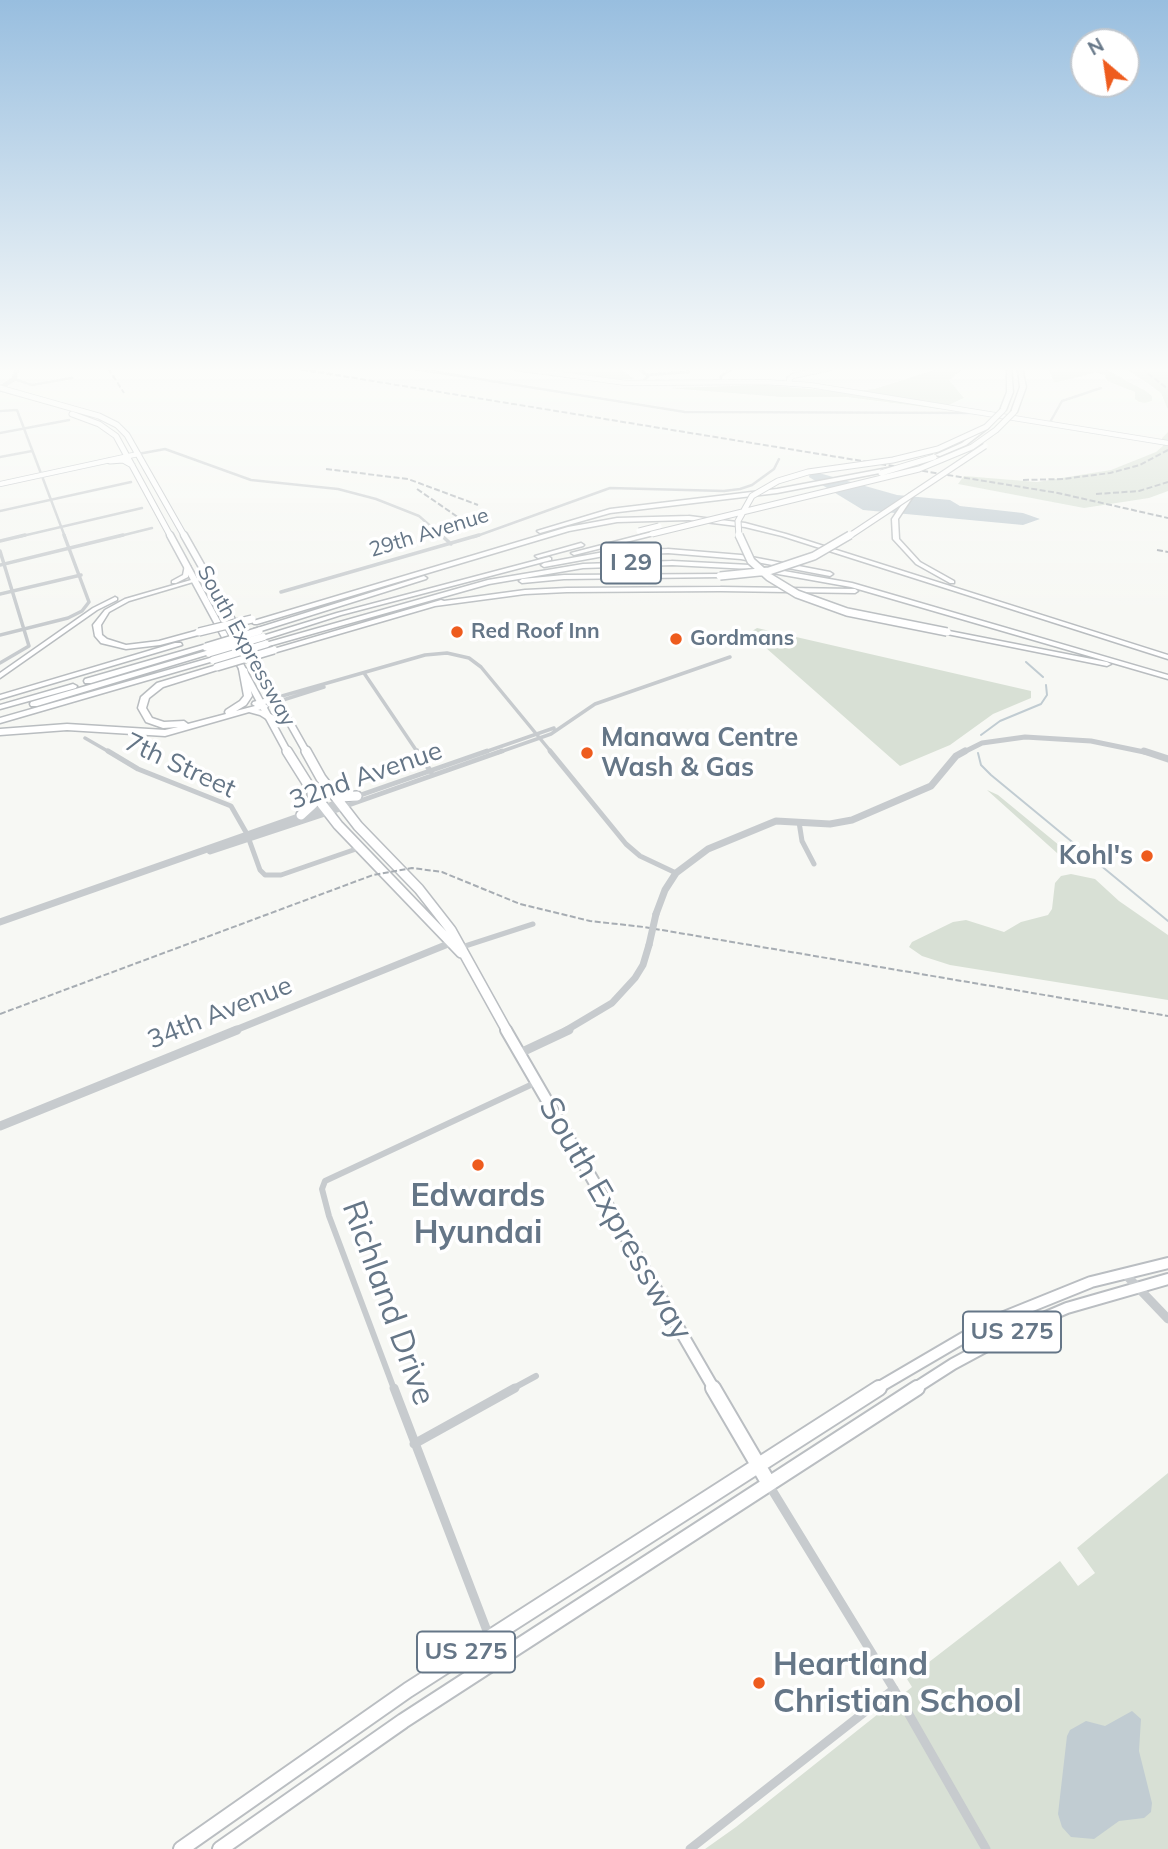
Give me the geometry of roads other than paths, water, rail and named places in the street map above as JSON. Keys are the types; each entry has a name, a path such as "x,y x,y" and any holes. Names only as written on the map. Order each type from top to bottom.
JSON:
{"highway":[{"path":"920,454 822,469 784,479 752,496 738,521 739,538 751,561 769,577 797,594 847,612 1107,664 1168,679"},
{"path":"258,630 429,583 897,468 939,454"},
{"path":"258,630 919,469 954,454"},
{"path":"334,624 487,587 564,577 720,576 769,570 806,559 840,542 972,454"},
{"path":"435,568 562,523 626,508 777,491 897,468"},
{"path":"912,494 900,507 894,525 896,539 918,563 951,582 1063,624"},
{"path":"271,718 259,712 169,725 154,723 142,712 143,701 155,688 258,630 566,533 640,518"},
{"name":"I 29","path":"0,721 211,657 258,630 277,614 568,529 640,518 718,521 769,531 1168,657"},
{"path":"470,579 604,554 668,551 709,553 812,569 958,614"},
{"name":"I 29","path":"0,697 200,635 334,624 488,582 583,566 629,563 712,564 783,572 852,585 958,614 1168,679"},
{"path":"187,566 184,578 127,600 107,611 97,625 99,636 114,645 126,647 200,635"},
{"path":"0,676 103,605 207,577"},
{"path":"0,707 211,657 274,650 436,604 500,589 612,577"},
{"path":"163,588 187,586 200,590"},
{"path":"436,604 525,592 566,590 788,589 856,591 930,606"},
{"path":"0,714 211,657"},
{"path":"228,715 248,696 243,670"},
{"path":"0,732 67,727 155,734 186,729 276,700"}],"main road":[{"path":"112,460 121,454"},
{"name":"South Expressway","path":"126,454 310,788 359,848 457,947"},
{"path":"112,460 129,459 137,454"},
{"name":"South Expressway","path":"138,454 328,788 340,805 434,907 768,1482"},
{"path":"0,484 112,460 129,459"},
{"path":"301,815 313,804 310,788"},
{"path":"328,788 340,797 357,796"},
{"name":"US 275","path":"181,1849 296,1766 489,1637 757,1464 967,1334 1046,1299 1168,1263"},
{"name":"US 275","path":"220,1849 302,1790 498,1659 768,1482 984,1346 1067,1308 1168,1279"}],"street":[{"path":"0,635 74,615 89,602 33,454"},
{"path":"177,454 251,480 338,488 376,499 419,516 451,544"},
{"name":"29th Avenue","path":"281,592 451,544 610,488 724,491 740,489 752,485 774,469 779,459"},
{"path":"0,511 131,482"},
{"path":"0,541 142,508"},
{"path":"2,564 152,528"},
{"path":"0,551 29,646 0,663"},
{"path":"0,594 81,575"},
{"path":"276,700 425,655 457,654 480,665 626,844 640,856 676,873"},
{"name":"32nd Avenue","path":"248,836 301,815 340,805 537,736 561,726 595,704 730,657"},
{"path":"363,673 432,773"},
{"path":"520,1053 585,1021 612,1003 643,965 656,914 665,890 676,873 695,857 716,845 771,823 799,820 824,824 843,822 926,789 937,781 960,753 979,743 1002,738 1033,737 1101,742 1168,759"},
{"name":"7th Street","path":"85,738 133,767 228,804 233,808 248,836 260,870 273,876 359,848"},
{"name":"32nd Avenue","path":"340,805 357,796 432,773"},
{"name":"32nd Avenue","path":"0,922 325,809"},
{"path":"799,820 802,841 814,864"},
{"path":"457,947 533,924"},
{"name":"34th Avenue","path":"0,1126 457,947"},
{"name":"Richland Drive","path":"498,1659 329,1216 323,1197 323,1185 325,1181 537,1082"},
{"path":"1125,1274 1168,1319"},
{"path":"414,1444 536,1376"},
{"path":"768,1482 894,1689 986,1849"},
{"path":"690,1849 894,1689"}],"waterway":[{"path":"1026,662 1043,677"},
{"path":"981,735 1000,721 1041,704 1047,695 1046,685"},
{"path":"978,753 981,765 991,775 1168,921"}],"railway":[{"path":"821,454 1058,493 1168,518"},
{"path":"1023,480 1063,479 1110,473 1140,465 1160,454"},
{"path":"326,469 408,479 478,505"},
{"path":"1096,494 1139,491 1168,482"},
{"path":"417,489 465,522"},
{"path":"1157,550 1168,552"},
{"path":"0,1014 373,875 412,868 442,872 520,904 590,921 644,927 1168,1016"}],"place":[{"name":"Red Roof Inn","path":"457,632"},
{"name":"Gordmans","path":"676,639"},
{"name":"Manawa Centre Wash & Gas","path":"587,753"},
{"name":"Kohl's","path":"1147,856"},
{"name":"Edwards Hyundai","path":"478,1165"},
{"name":"Heartland Christian School","path":"759,1683"}]}
